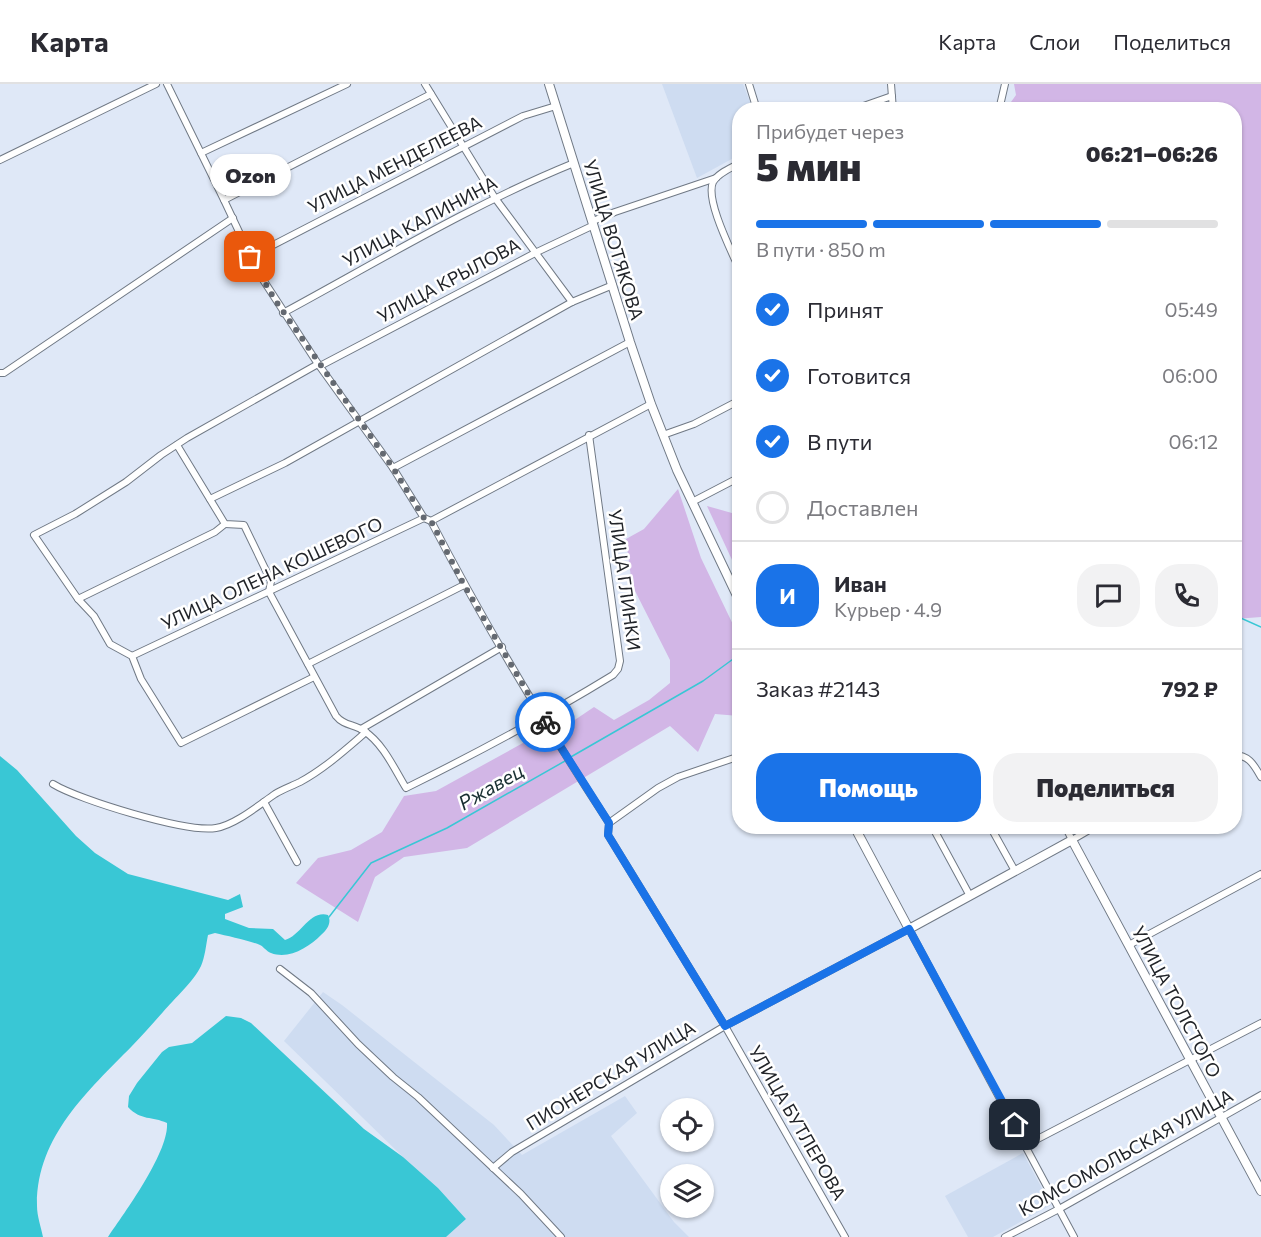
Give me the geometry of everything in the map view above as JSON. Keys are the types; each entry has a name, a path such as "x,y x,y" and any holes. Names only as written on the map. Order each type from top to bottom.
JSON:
{"street":[{"path":"0,160 156,84"},
{"name":"УЛИЦА БУТЛЕРОВА","path":"166,84 258,272 283,313 428,519 555,741 609,823 608,835 725,1026 845,1237"},
{"path":"201,153 347,84"},
{"path":"425,84 495,198 572,302"},
{"name":"УЛИЦА ВОТЯКОВА","path":"549,84 651,404 692,502 732,585"},
{"path":"749,84 755,102"},
{"path":"891,84 892,102"},
{"path":"1001,102 1005,84"},
{"path":"224,200 431,94"},
{"path":"875,102 892,96"},
{"name":"УЛИЦА МЕНДЕЛЕЕВА","path":"250,257 523,116 556,105"},
{"name":"УЛИЦА КАЛИНИНА","path":"283,313 495,198 574,163"},
{"name":"УЛИЦА КРЫЛОВА","path":"78,599 34,536 126,482 177,445 319,365 615,212 714,181 732,169"},
{"path":"714,181 711,194 714,207 732,251"},
{"path":"1,372 233,218"},
{"path":"210,499 285,463 572,302 613,285"},
{"path":"393,468 630,342"},
{"name":"УЛИЦА ОЛЕНА КОШЕВОГО","path":"132,656 428,519 651,404"},
{"path":"663,435 694,424 732,404"},
{"name":"УЛИЦА ГЛИНКИ","path":"364,731 379,746 406,788 542,717 613,675 618,669 620,661 590,435"},
{"path":"177,445 225,524"},
{"path":"692,502 732,481"},
{"path":"314,677 181,743 141,679 132,656 110,644 94,616 78,599 215,532 225,524 244,525 271,581 269,592 314,677 341,722 364,731"},
{"path":"308,664 464,585"},
{"path":"53,784 67,793 183,826 203,829 224,826 288,786 299,783 334,759 364,731 502,647"},
{"path":"1242,755 1254,764 1261,777"},
{"path":"609,823 658,788 678,777 732,759"},
{"path":"264,802 297,862"},
{"path":"858,834 1074,1237"},
{"path":"936,834 970,896"},
{"path":"994,834 1015,871"},
{"name":"УЛИЦА ТОЛСТОГО","path":"1069,834 1261,1191"},
{"name":"ПИОНЕРСКАЯ УЛИЦА","path":"493,1168 512,1152 725,1026 1082,834"},
{"path":"1129,945 1261,874"},
{"path":"280,969 310,993 358,1044 493,1168 561,1237"},
{"path":"1026,1146 1261,1023"},
{"name":"КОМСОМОЛЬСКАЯ УЛИЦА","path":"1005,1237 1261,1095"}],"shaded area":[{"path":"662,84 743,84 750,102 732,102 732,159 697,178"},
{"path":"1014,84 1261,84 1261,617 1242,618 1242,102 1011,102 1016,95"},
{"path":"678,489 701,558 732,622 732,715 715,714 698,752 670,726 467,848 404,857 375,877 358,922 296,883 318,858 351,850 382,832 404,796 436,791 523,743 545,740 594,707 614,720 649,700 670,683 670,660 632,585 626,539 644,529"},
{"path":"707,506 732,513 732,560"},
{"path":"323,992 494,1125 522,1155 625,1096 637,1113 611,1136 660,1203 660,1218 671,1218 689,1237 446,1237 466,1219 438,1188 284,1041"},
{"path":"1023,1153 1051,1205 993,1237 968,1237 945,1196"}],"water":[{"path":"0,756 17,770 76,836 95,853 128,874 228,900 240,894 243,907 225,914 225,919 249,928 273,929 285,940 291,938 316,916 328,915 329,921 325,931 311,944 292,954 285,955 271,953 260,945 244,940 215,933 208,935 202,962 194,978 82,1098 55,1137 45,1158 39,1181 37,1210 43,1237 0,1237"},
{"path":"226,1016 241,1018 251,1023 364,1129 403,1157 438,1188 466,1219 446,1237 108,1237 145,1182 166,1135 167,1123 137,1114 128,1107 129,1096 162,1052 169,1047 192,1043"}],"waterway":[{"name":"Ржавец","path":"1242,619 1261,627"},
{"name":"Ржавец","path":"569,758 703,681 732,660"},
{"name":"Ржавец","path":"329,917 371,863 447,828 565,761"}],"way so far":[{"path":"250,257 275,300 318,364 393,468 424,518 431,521 464,585 545,722"}],"place":[{"name":"Ozon","path":"250,257"}],"route":[{"path":"545,722 609,823 608,835 725,1026 909,929 1015,1125"}]}
